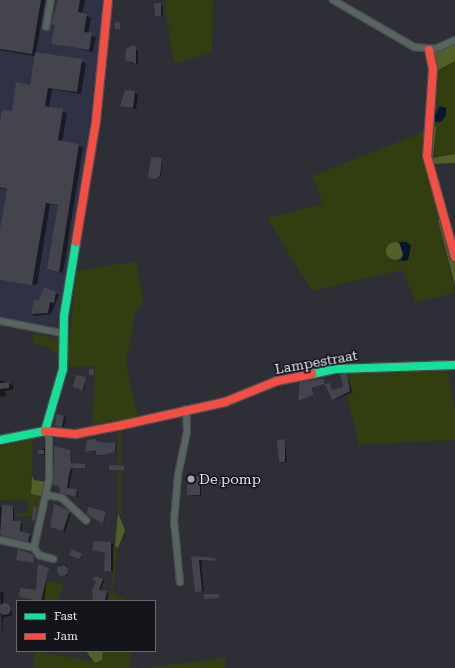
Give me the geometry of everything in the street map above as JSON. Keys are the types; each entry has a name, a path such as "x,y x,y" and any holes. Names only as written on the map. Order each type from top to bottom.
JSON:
{"street":[{"path":"46,27 51,0"},
{"path":"34,548 47,494 49,437 45,431 63,369 62,333 96,121 108,0"},
{"path":"333,0 392,37 429,50 455,40"},
{"path":"429,50 433,69 427,156 455,257"},
{"path":"0,321 62,333"},
{"name":"Lampestraat","path":"0,440 45,431 76,434 186,409 225,402 277,381 336,369 455,365"},
{"path":"180,582 174,521 187,432 186,409"},
{"path":"47,494 62,498 86,520"},
{"path":"0,540 34,548 39,555 53,559"}],"shaded area":[{"path":"0,0 105,0 71,262 60,315 55,323 43,326 0,318"},
{"path":"440,106 446,108 446,115 441,122 432,122"},
{"path":"399,242 407,242 411,246 408,260 401,261 403,254"}],"green space":[{"path":"164,0 213,0 212,53 174,63"},
{"path":"455,43 455,61 438,70 433,117 433,53"},
{"path":"455,61 455,154 435,159 434,123 444,107 436,108 438,70"},
{"path":"432,122 436,128 433,158 455,154 455,163 431,164"},
{"path":"426,131 443,218 438,220 455,293 416,302 402,270 312,291 267,218 323,204 312,176","holes":["402,241 411,246 408,260 399,262 387,253"]},
{"path":"443,218 455,265 455,286 438,220"},
{"path":"391,242 399,242 404,247 402,258 399,260 391,260 386,255 386,247"},
{"path":"136,261 143,302 135,313 126,364 138,418 92,429 95,366 67,367 76,271"},
{"path":"38,333 58,341 60,356 48,347 32,343 33,334"},
{"path":"447,368 455,410 455,440 359,445 347,396 353,394 347,370"},
{"path":"118,428 121,428 121,513 118,513"},
{"path":"33,438 31,494 45,497 41,512 32,511 31,517 16,516 16,513 27,513 29,501 0,500 0,446"},
{"path":"32,476 34,480 47,482 45,497 31,494"},
{"path":"118,513 125,530 118,548 115,546"},
{"path":"115,546 118,548 113,590 111,589"},
{"path":"46,581 63,584 58,600 43,600"},
{"path":"110,591 127,600 109,600"},
{"path":"35,652 92,661 103,657 103,652 131,652 130,668 33,668"},
{"path":"87,652 103,652 102,660 95,663"},
{"path":"225,658 226,668 137,668"}],"building":[{"path":"0,0 41,0 32,54 0,49"},
{"path":"58,0 80,0 78,12 87,14 84,32 92,33 89,50 51,44 55,25 51,24"},
{"path":"154,3 161,3 161,17 155,16"},
{"path":"115,22 120,22 120,29 115,29"},
{"path":"131,46 136,46 136,64 125,60 126,49"},
{"path":"35,52 82,59 77,92 48,88 45,106 63,109 58,140 79,144 59,272 47,269 58,205 46,203 32,285 0,280 0,229 7,189 0,187 0,123 2,110 12,111 16,82 30,85"},
{"path":"125,90 135,91 133,108 120,106"},
{"path":"151,157 162,158 160,176 154,179 148,178"},
{"path":"44,287 56,292 54,303 50,302 48,313 31,314 34,299 39,300"},
{"path":"89,369 94,369 94,375 89,375"},
{"path":"340,374 347,374 350,391 333,400 324,384 330,383 332,390 343,387"},
{"path":"76,375 86,377 83,390 73,387"},
{"path":"324,379 325,384 312,388 314,395 298,401 300,382"},
{"path":"9,382 9,388 0,389 0,383"},
{"path":"56,414 64,415 62,427 55,426"},
{"path":"96,439 97,442 115,443 115,452 96,455 96,451 85,452 87,440"},
{"path":"285,439 285,462 279,462 277,440"},
{"path":"54,446 70,450 71,463 85,464 85,468 71,468 69,475 67,488 77,489 76,497 60,493 59,486 53,485"},
{"path":"38,450 44,450 44,454 38,454"},
{"path":"109,465 124,466 124,470 109,470"},
{"path":"187,475 222,478 221,485 200,483 200,495 187,495"},
{"path":"54,504 70,511 63,531 50,527"},
{"path":"2,505 13,506 13,521 21,521 20,531 30,534 28,542 0,535"},
{"path":"33,507 37,507 35,521 32,520"},
{"path":"88,507 106,512 103,524 87,514"},
{"path":"94,541 111,542 111,571 104,571 105,553 92,550"},
{"path":"18,549 34,555 33,563 16,560"},
{"path":"72,549 82,554 79,559 69,555"},
{"path":"191,556 216,558 215,561 199,560 202,591 195,592"},
{"path":"38,564 49,568 41,600 19,597 20,588 36,590"},
{"path":"62,564 66,566 68,570 66,574 62,576 58,574 56,570 58,566"},
{"path":"97,577 103,579 99,590 107,591 105,600 93,600 92,590 96,582 92,578"},
{"path":"204,594 219,594 219,598 204,599"},
{"path":"3,603 7,603 11,609 7,615 3,615 -1,611 -1,607"}],"traffic: fast":[{"path":"0,440 45,431 63,369 64,316 76,242"},
{"path":"312,374 336,369 455,365"}],"traffic: jam":[{"path":"76,242 96,121 108,0"},
{"path":"429,50 433,69 427,156 455,257"},
{"path":"45,431 76,434 118,426 225,402 277,381 312,374"}],"place":[{"name":"De pomp","path":"191,479"}]}
